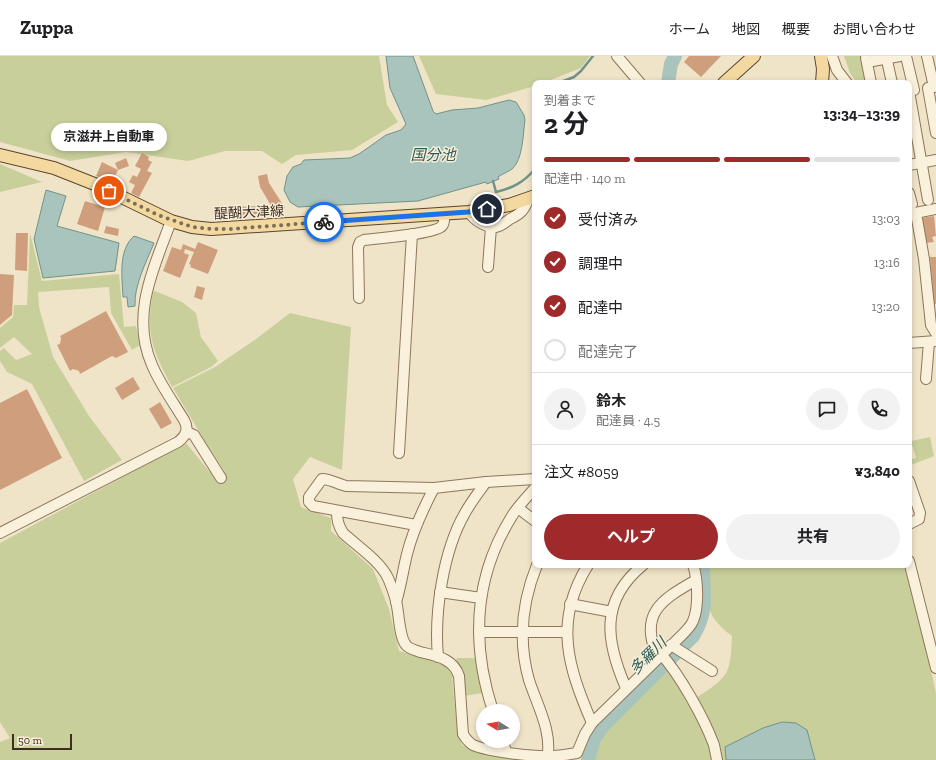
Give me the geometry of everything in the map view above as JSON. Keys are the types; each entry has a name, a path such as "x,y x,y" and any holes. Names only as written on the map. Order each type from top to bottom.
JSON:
{"main road":[{"path":"727,80 754,56"},
{"path":"821,56 823,69 822,80"},
{"name":"醍醐大津線","path":"0,155 40,164 74,176 171,221 192,227 211,229 230,229 468,212 509,205 532,197"}],"street":[{"path":"617,56 637,80"},
{"path":"832,56 837,70 845,80"},
{"path":"870,80 866,59 900,56"},
{"path":"906,56 909,80"},
{"path":"927,56 933,87 936,133"},
{"path":"887,57 891,80"},
{"path":"912,91 933,87"},
{"path":"912,97 928,200"},
{"path":"912,164 936,160"},
{"path":"468,212 478,222 492,227 497,227 522,212 532,197"},
{"path":"936,211 912,210 922,247 931,325 936,333"},
{"path":"359,298 358,247 360,242 364,240 412,234 437,229 444,224 444,214"},
{"path":"0,533 178,442 187,432 187,426 184,420 152,365 145,342 143,328 143,307 146,288 171,221"},
{"path":"488,266 492,227"},
{"path":"399,453 412,234"},
{"path":"912,343 933,342 926,379"},
{"path":"187,432 194,435 221,478"},
{"path":"416,525 313,506 309,502 309,497 322,479 346,486 434,488 486,482 532,479"},
{"path":"438,657 436,639 437,620 440,592 445,570 456,531 465,513 486,482"},
{"path":"396,602 401,588 407,554 416,525 434,488"},
{"path":"912,490 920,513 919,518 912,522"},
{"path":"491,704 483,675 479,649 481,598 495,548 518,508 532,492"},
{"path":"518,508 532,519"},
{"path":"337,511 339,527 350,540 379,565 387,576 396,602 405,644 409,648 452,663 456,669 458,676 463,734 466,740 481,748 506,752 547,758 577,753 585,734 592,723 693,622 696,613 697,594 694,568"},
{"path":"536,568 525,602 523,632 525,662 529,679 547,731 547,758"},
{"path":"586,568 578,583 570,604 567,632 570,662 592,723"},
{"path":"626,688 611,646 610,623 612,612 622,587 640,568"},
{"path":"911,568 934,652 936,668"},
{"path":"696,580 671,594 661,602 653,614 650,626 650,635 659,656 669,663 696,707 714,746 717,760"},
{"path":"440,592 481,598"},
{"path":"570,604 612,612"},
{"path":"479,632 567,632"},
{"path":"671,645 712,671"},
{"path":"505,748 506,752"}],"green space":[{"path":"0,56 379,56 387,105 398,122 352,150 296,155 282,164 262,151 225,151 188,161 126,152 70,161 0,142"},
{"path":"419,56 590,56 581,68 551,80 532,80 532,87 486,100 436,94"},
{"path":"844,56 863,56 867,80 855,80 850,73"},
{"path":"0,164 42,182 0,192"},
{"path":"30,233 42,281 119,274 124,327 136,326 140,345 132,350 111,313 109,287 38,292 39,307 53,357 89,416 122,460 84,481 32,384 7,372 0,361 0,351 4,348 16,360 32,354 14,337 0,348 0,328 13,317 14,305 27,305"},
{"path":"155,291 182,302 196,313 201,337 218,361 211,367 172,387 160,363 152,342 150,331 151,307 153,292"},
{"path":"290,313 351,327 342,470 310,457 293,479 301,507 331,518 331,531 373,569 389,609 399,651 444,664 452,675 457,729 462,745 478,753 529,760 0,760 0,742 10,738 0,722 0,543 186,443 214,477 225,472 173,388 215,367 256,339"},
{"path":"930,437 934,456 912,465 912,459 916,458 912,441"},
{"path":"705,568 905,568 936,693 936,760 593,760 595,747 604,729 667,666 687,703 712,688 727,672 731,657 732,636 715,620 708,605"},
{"path":"457,658 477,658 478,676 483,693 464,696 455,661"}],"water":[{"name":"国分池","path":"386,56 413,56 433,111 436,114 452,110 478,108 509,100 516,102 524,115 525,120 522,146 516,165 498,177 499,179 487,184 486,182 418,201 298,207 290,202 284,190 287,176 293,167 301,164 304,160 350,158 359,154 386,135 401,130 406,124 390,88"},
{"path":"46,190 66,196 57,226 119,243 115,271 43,278 34,239"},
{"path":"134,236 154,243 138,282 135,306 128,307 127,297 123,297 122,264 125,249"},
{"path":"782,722 796,723 807,730 815,760 726,760 725,747 763,728"}],"building":[{"path":"689,56 721,56 701,77 684,62"},
{"path":"142,153 149,157 148,160 152,162 147,171 152,173 139,197 131,193 135,185 129,182 133,175 137,177 141,169 135,166"},
{"path":"126,158 129,166 118,170 115,163"},
{"path":"102,162 118,170 112,183 96,176"},
{"path":"267,174 269,183 285,208 276,214 260,187 258,176"},
{"path":"85,201 105,207 98,231 77,224"},
{"path":"258,206 259,214 239,216 238,207"},
{"path":"934,216 936,236 932,237 934,242 926,243 921,218"},
{"path":"106,226 119,229 118,236 104,233"},
{"path":"16,233 28,233 27,271 15,270"},
{"path":"198,242 218,250 208,274 190,267 191,265 189,264 194,252 185,249 184,253 189,255 180,278 163,271 172,247 181,250 183,244 195,249"},
{"path":"930,257 936,257 936,304 934,304"},
{"path":"0,274 14,275 12,315 0,325"},
{"path":"197,286 205,288 202,300 194,297"},
{"path":"106,311 128,352 116,358 112,356 80,374 79,371 73,369 70,371 57,345 60,344 60,336"},
{"path":"133,377 140,389 122,400 115,388"},
{"path":"27,389 62,458 0,490 0,403"},
{"path":"160,402 172,423 161,429 149,409"}],"waterway":[{"path":"566,80 574,77 581,71 593,56"},
{"name":"多羅川","path":"668,80 671,64 675,56"},
{"path":"493,181 496,192 513,186 527,178 532,172"},
{"name":"多羅川","path":"588,760 594,739 602,727 693,636 698,627 703,610 703,568"}],"way so far":[{"path":"109,191 171,221 192,227 230,229 324,222"}],"place":[{"name":"京滋井上自動車","path":"109,191"}],"route":[{"path":"324,222 468,212 487,209"}]}
